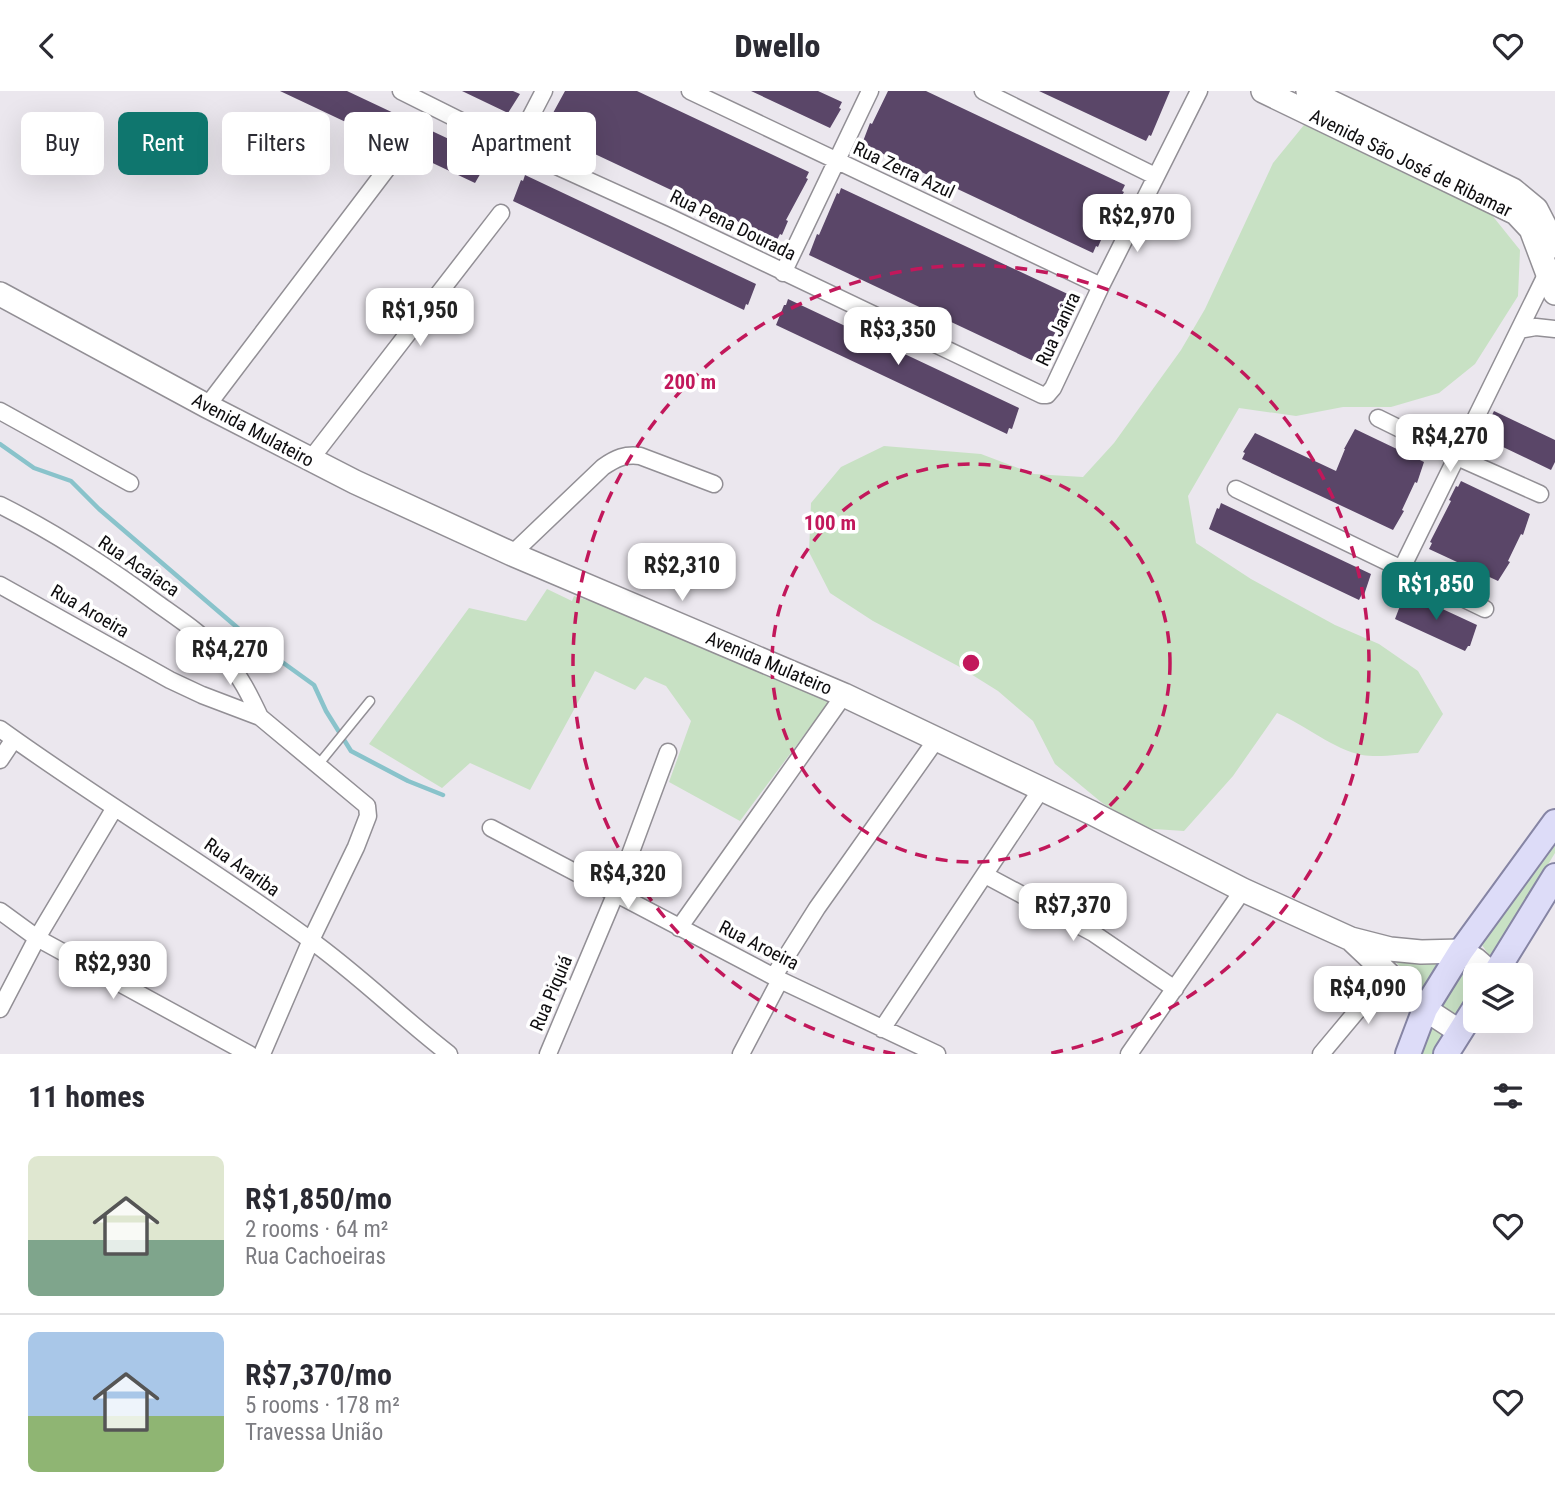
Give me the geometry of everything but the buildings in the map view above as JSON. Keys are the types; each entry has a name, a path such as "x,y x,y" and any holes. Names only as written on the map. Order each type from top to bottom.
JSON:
{"main road":[{"path":"1408,1054 1425,1010 1461,951 1555,822"},
{"path":"1501,963 1555,876"},
{"path":"1446,1054 1463,1027"}],"street":[{"name":"Rua Pena Dourada","path":"401,91 447,114"},
{"path":"533,112 544,91"},
{"name":"Rua Zerra Azul","path":"690,91 1101,286"},
{"path":"783,273 870,91"},
{"path":"983,91 1155,176"},
{"name":"Rua Janira","path":"1047,395 1054,388 1101,286 1199,91"},
{"name":"Avenida São José de Ribamar","path":"1263,91 1516,213 1531,229 1551,282"},
{"name":"Avenida São José de Ribamar","path":"1308,91 1513,190 1529,201 1542,217 1555,246"},
{"path":"207,406 382,175"},
{"name":"Rua Pena Dourada","path":"575,175 671,218 1036,394 1047,395"},
{"path":"310,460 501,212"},
{"path":"1402,568 1519,330 1551,282"},
{"name":"Avenida Mulateiro","path":"0,294 310,460 512,554 844,695 1042,788 1243,890 1351,939 1390,949 1420,952 1461,951"},
{"path":"1519,330 1536,327 1555,329"},
{"path":"0,411 130,483"},
{"path":"1378,418 1457,457 1540,493"},
{"path":"512,554 615,459 628,455 640,456 714,484"},
{"path":"1236,488 1485,609"},
{"name":"Rua Acaiaca","path":"0,505 43,528 125,579 201,635 226,659 247,688 260,717"},
{"name":"Rua Aroeira","path":"0,585 161,675 202,695 260,717 367,806 368,816 356,847 311,940"},
{"path":"679,928 844,695"},
{"name":"Rua Arariba","path":"0,729 114,809 184,853 311,940 449,1054"},
{"path":"0,760 15,739"},
{"path":"741,1054 777,978 817,908 936,740"},
{"name":"Rua Piquiá","path":"548,1054 615,895 668,752"},
{"path":"882,1029 1042,788"},
{"path":"0,1009 37,938 114,809"},
{"name":"Rua Aroeira","path":"491,828 679,928 882,1029 909,1048 937,1054"},
{"path":"985,875 1093,933 1175,989"},
{"path":"1129,1054 1243,890"},
{"path":"0,911 37,938 249,1054"},
{"name":"Avenida Mulateiro","path":"1351,939 1425,1010 1460,1032"},
{"path":"262,1054 311,940"},
{"path":"1461,951 1480,963"},
{"path":"1321,1054 1387,975"}],"lane":[{"path":"318,765 370,702"}],"green space":[{"path":"1304,125 1491,214 1520,250 1518,296 1475,364 1439,393 1391,407 1343,407 1296,416 1239,408 1188,496 1196,543 1251,579 1335,625 1379,644 1418,671 1443,714 1418,753 1376,756 1362,755 1341,748 1277,713 1233,776 1184,831 1139,828 1101,802 1055,764 1033,721 998,691 958,666 873,621 830,593 809,552 811,503 841,467 884,446 981,454 1034,474 1083,477 1114,443 1181,350 1205,309 1273,163"},
{"path":"547,589 572,601 574,596 599,604 604,598 831,699 740,821 669,782 691,721 666,686 645,677 635,690 595,671 530,790 470,763 442,788 369,744 469,608 526,621"},
{"path":"1555,834 1555,853 1491,958 1482,945 1475,943"},
{"path":"1391,958 1446,961 1422,998 1403,969"},
{"path":"1463,970 1463,1004 1454,1019 1437,1009"},
{"path":"1430,1018 1450,1032 1435,1054 1414,1054"}],"waterway":[{"path":"0,444 34,468 71,481 99,509 253,641 314,685 326,711 351,751 408,781 443,795"}]}
